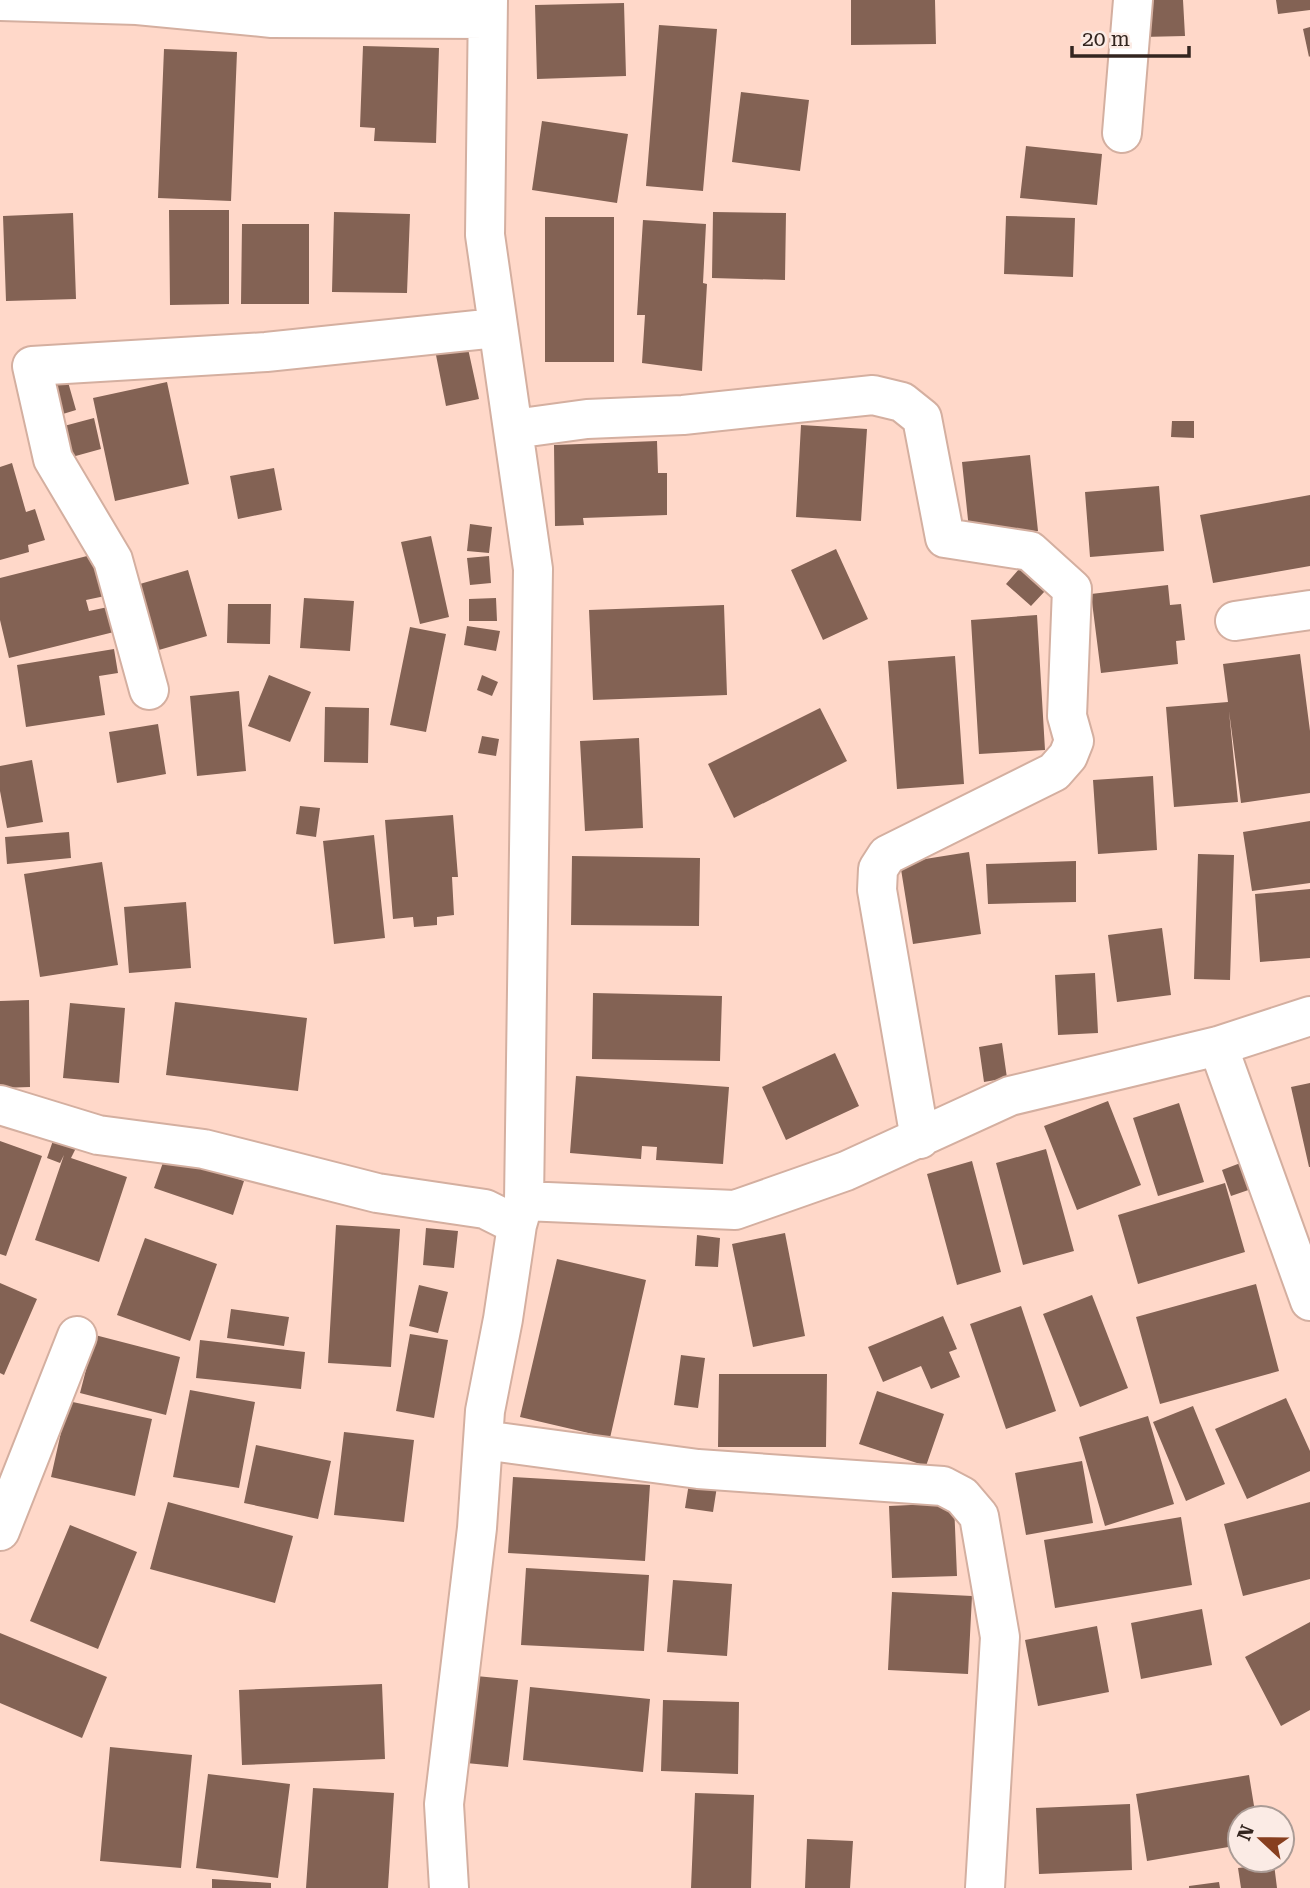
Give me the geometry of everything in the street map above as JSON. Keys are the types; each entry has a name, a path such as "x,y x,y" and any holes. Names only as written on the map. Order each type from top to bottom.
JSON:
{"street":[{"path":"1122,133 1133,0"},
{"path":"0,1 137,5 272,18 487,9 485,235 496,328 514,429 533,569 520,1213 485,1411 477,1528 444,1804 449,1888"},
{"path":"149,690 113,560 53,459 32,366 266,352 496,328"},
{"path":"514,429 587,419 683,415 873,395 902,402 922,418 945,538 1030,551 1072,589 1067,716 1074,741 1068,756 1054,772 887,855 878,869 877,890 920,1139"},
{"path":"1235,621 1310,610"},
{"path":"0,1105 98,1135 204,1149 377,1193 485,1209 520,1213 735,1210 846,1171 1010,1097 1218,1046 1310,1016"},
{"path":"1218,1046 1310,1301"},
{"path":"0,1531 77,1336"},
{"path":"483,1440 698,1469 943,1486 962,1496 978,1516 1000,1637 985,1888"}],"building":[{"path":"851,0 935,0 936,44 851,45"},
{"path":"1141,0 1183,0 1185,36 1142,37"},
{"path":"1276,0 1310,0 1310,10 1278,14"},
{"path":"624,3 626,76 537,79 535,5"},
{"path":"659,25 717,29 703,191 646,186"},
{"path":"1310,27 1310,56 1309,57 1303,29"},
{"path":"363,46 439,48 436,143 374,141 375,128 360,127"},
{"path":"164,49 237,52 231,201 158,198"},
{"path":"741,92 809,100 800,171 732,162"},
{"path":"542,121 628,134 617,203 532,190"},
{"path":"1026,146 1102,154 1097,205 1020,198"},
{"path":"169,210 229,210 229,304 170,305"},
{"path":"334,212 410,214 407,293 332,292"},
{"path":"713,212 786,213 785,280 712,278"},
{"path":"73,213 76,299 6,301 3,216"},
{"path":"1006,216 1075,218 1073,277 1004,274"},
{"path":"545,217 614,217 614,362 545,362"},
{"path":"643,220 706,224 703,283 707,284 702,371 642,363 645,315 637,315"},
{"path":"242,224 309,224 309,304 241,304"},
{"path":"467,344 479,399 446,406 435,350"},
{"path":"66,375 76,410 53,417 43,382"},
{"path":"167,382 189,484 115,501 93,398"},
{"path":"94,418 101,449 72,457 64,426"},
{"path":"1172,421 1194,421 1194,438 1171,437"},
{"path":"801,425 867,429 861,521 796,517"},
{"path":"657,441 658,473 667,473 667,515 583,518 584,525 555,526 554,445"},
{"path":"1030,455 1038,531 970,539 962,462"},
{"path":"12,463 26,512 35,509 45,540 28,545 29,552 0,560 0,467"},
{"path":"274,468 282,510 238,519 230,476"},
{"path":"1159,486 1164,551 1090,557 1085,492"},
{"path":"1310,495 1310,566 1213,583 1200,515"},
{"path":"470,524 492,527 489,553 467,551"},
{"path":"431,536 449,617 420,624 401,542"},
{"path":"836,549 868,619 823,640 791,570"},
{"path":"95,554 105,596 86,600 89,611 108,607 114,632 9,658 0,620 0,578"},
{"path":"489,556 491,583 470,585 467,558"},
{"path":"1020,568 1045,591 1031,606 1006,584"},
{"path":"188,570 207,636 152,652 133,586"},
{"path":"1168,585 1170,605 1181,604 1185,640 1176,641 1178,664 1101,673 1091,594"},
{"path":"304,598 354,601 350,651 300,648"},
{"path":"496,598 497,621 469,621 469,599"},
{"path":"228,604 271,604 270,644 227,643"},
{"path":"724,605 727,695 593,700 589,610"},
{"path":"1037,615 1045,750 979,754 971,620"},
{"path":"467,626 500,631 496,651 464,645"},
{"path":"410,627 446,634 426,732 390,725"},
{"path":"114,649 118,673 99,676 105,715 26,727 17,665"},
{"path":"1300,654 1310,731 1310,793 1241,803 1229,711 1238,802 1174,807 1166,707 1228,702 1223,664"},
{"path":"955,656 964,784 897,789 888,661"},
{"path":"269,675 311,692 290,742 248,726"},
{"path":"482,675 498,682 492,696 477,690"},
{"path":"239,691 246,771 197,776 190,696"},
{"path":"325,707 369,708 368,763 324,762"},
{"path":"820,708 847,761 734,818 708,764"},
{"path":"158,724 166,774 117,783 109,732"},
{"path":"482,736 499,739 496,756 478,753"},
{"path":"639,738 643,828 585,831 580,741"},
{"path":"32,760 43,822 7,828 0,791 0,766"},
{"path":"1153,776 1157,850 1098,854 1093,780"},
{"path":"300,806 320,808 316,837 296,834"},
{"path":"453,815 458,877 452,877 454,915 437,917 437,925 414,927 413,917 393,919 385,820"},
{"path":"1310,821 1310,883 1252,891 1243,832"},
{"path":"69,832 71,858 7,864 5,837"},
{"path":"374,835 385,938 334,944 323,841"},
{"path":"969,852 981,934 913,944 900,863"},
{"path":"1198,854 1234,855 1230,980 1194,979"},
{"path":"572,856 700,858 699,926 571,925"},
{"path":"1076,861 1076,902 988,904 986,864"},
{"path":"102,862 118,965 40,977 24,874"},
{"path":"1310,889 1310,958 1260,962 1255,894"},
{"path":"186,902 191,968 129,973 124,907"},
{"path":"1162,928 1171,995 1117,1002 1108,935"},
{"path":"1095,973 1098,1033 1058,1035 1055,975"},
{"path":"593,993 722,996 720,1061 592,1059"},
{"path":"29,1000 30,1087 0,1088 0,1001"},
{"path":"175,1002 307,1018 298,1091 166,1075"},
{"path":"70,1003 125,1008 119,1083 63,1078"},
{"path":"1002,1043 1007,1078 984,1082 979,1047"},
{"path":"835,1053 859,1106 786,1140 762,1087"},
{"path":"576,1076 729,1087 723,1164 656,1160 657,1147 642,1146 641,1159 570,1153"},
{"path":"1310,1083 1310,1167 1309,1167 1291,1087"},
{"path":"1108,1101 1141,1185 1077,1210 1044,1126"},
{"path":"1179,1103 1204,1182 1158,1196 1133,1118"},
{"path":"57,1129 81,1138 71,1158 127,1177 99,1262 35,1240 64,1155 60,1163 47,1158"},
{"path":"0,1141 42,1156 6,1256 0,1254"},
{"path":"1046,1149 1074,1251 1023,1265 996,1163"},
{"path":"166,1154 244,1181 233,1215 154,1188"},
{"path":"1251,1159 1260,1186 1231,1196 1222,1170"},
{"path":"972,1161 1001,1272 957,1285 927,1174"},
{"path":"1225,1183 1245,1252 1138,1284 1118,1215"},
{"path":"336,1225 400,1229 391,1367 328,1363"},
{"path":"426,1228 458,1231 454,1268 423,1265"},
{"path":"785,1233 805,1336 753,1347 732,1244"},
{"path":"697,1235 720,1238 718,1267 695,1266"},
{"path":"145,1238 217,1264 190,1341 117,1315"},
{"path":"557,1259 646,1280 610,1438 520,1417"},
{"path":"0,1283 37,1299 4,1375 0,1373"},
{"path":"1256,1284 1279,1371 1160,1404 1136,1317"},
{"path":"419,1285 448,1292 438,1333 409,1326"},
{"path":"1092,1295 1128,1388 1080,1407 1043,1314"},
{"path":"1021,1306 1056,1411 1006,1429 970,1324"},
{"path":"231,1309 289,1317 284,1346 227,1338"},
{"path":"943,1316 957,1349 949,1352 960,1377 931,1389 921,1366 883,1382 868,1347"},
{"path":"410,1334 448,1340 434,1418 396,1411"},
{"path":"95,1335 180,1357 166,1415 80,1393"},
{"path":"200,1340 305,1352 301,1389 196,1378"},
{"path":"681,1355 705,1358 698,1408 674,1405"},
{"path":"719,1374 827,1374 826,1447 718,1447"},
{"path":"190,1390 255,1402 239,1488 173,1477"},
{"path":"877,1391 944,1414 926,1466 859,1444"},
{"path":"1286,1398 1310,1451 1310,1471 1247,1499 1215,1429"},
{"path":"68,1401 152,1419 135,1496 51,1477"},
{"path":"1193,1406 1225,1484 1186,1501 1153,1422"},
{"path":"1148,1416 1174,1504 1105,1526 1079,1437"},
{"path":"344,1432 414,1440 404,1522 334,1515"},
{"path":"256,1445 331,1461 318,1519 244,1503"},
{"path":"1082,1461 1093,1523 1026,1535 1015,1473"},
{"path":"513,1477 650,1485 645,1561 508,1553"},
{"path":"690,1477 718,1480 713,1512 685,1508"},
{"path":"168,1502 293,1536 275,1603 150,1569"},
{"path":"1310,1502 1310,1579 1243,1596 1224,1524"},
{"path":"954,1503 957,1576 892,1578 889,1506"},
{"path":"1181,1517 1192,1585 1055,1608 1044,1540"},
{"path":"70,1525 137,1552 98,1649 30,1621"},
{"path":"526,1568 649,1575 644,1651 521,1645"},
{"path":"673,1580 732,1584 727,1656 667,1652"},
{"path":"892,1592 972,1596 968,1674 888,1670"},
{"path":"1202,1609 1212,1665 1141,1679 1131,1623"},
{"path":"1310,1622 1310,1710 1281,1726 1245,1657"},
{"path":"1097,1626 1109,1692 1038,1706 1025,1640"},
{"path":"0,1633 107,1677 82,1738 0,1703"},
{"path":"476,1676 518,1680 508,1767 466,1763"},
{"path":"382,1684 385,1759 242,1765 239,1690"},
{"path":"530,1687 650,1699 643,1772 523,1760"},
{"path":"663,1700 739,1702 738,1774 661,1771"},
{"path":"110,1747 192,1755 181,1868 100,1861"},
{"path":"208,1774 290,1784 278,1878 196,1868"},
{"path":"1249,1775 1254,1804 1226,1804 1226,1847 1147,1861 1136,1794"},
{"path":"313,1788 394,1793 388,1888 306,1888"},
{"path":"695,1793 754,1795 751,1888 691,1888"},
{"path":"1130,1804 1132,1870 1039,1874 1036,1808"},
{"path":"807,1839 853,1841 850,1888 805,1888"},
{"path":"1239,1874 1275,1874 1277,1888 1241,1888"},
{"path":"212,1879 271,1883 271,1888 212,1888"},
{"path":"1219,1882 1220,1888 1189,1888 1189,1886"}]}
